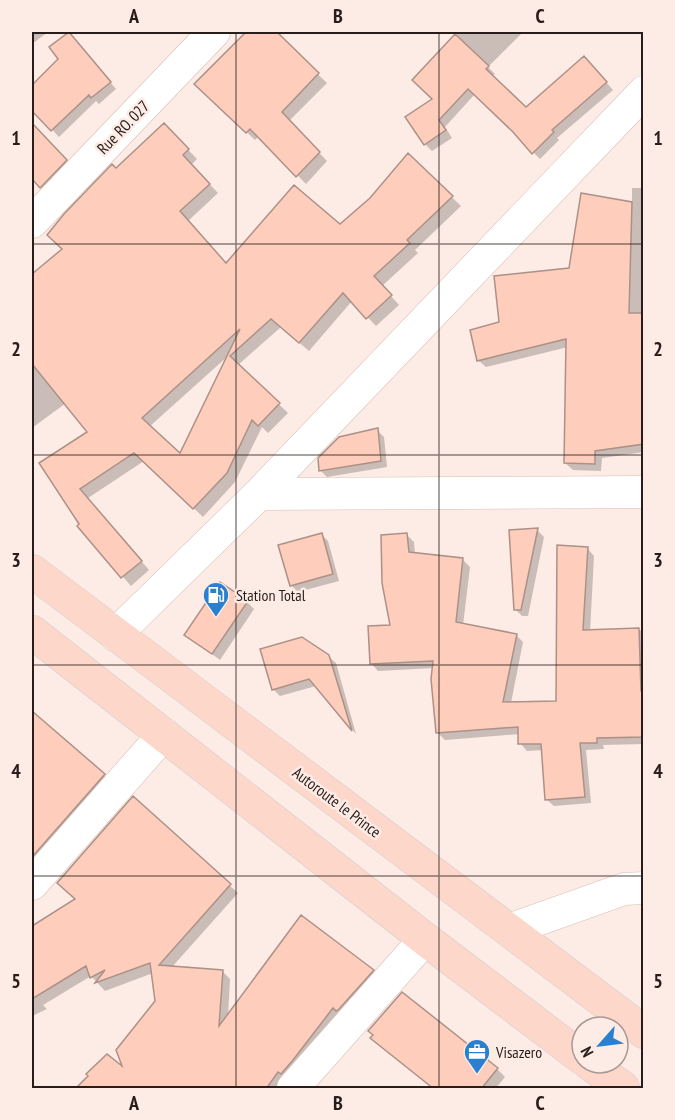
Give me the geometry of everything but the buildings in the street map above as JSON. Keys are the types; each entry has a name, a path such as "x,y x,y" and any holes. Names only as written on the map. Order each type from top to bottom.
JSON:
{"main road":[{"name":"Autoroute le Prince","path":"32,571 644,1032"},
{"path":"32,632 425,939 570,1049"},
{"path":"605,1075 623,1089"}],"street":[{"name":"Rue RO. 027","path":"32,222 214,32"},
{"path":"115,635 260,494 644,92"},
{"path":"260,494 644,492"},
{"path":"32,884 164,734"},
{"path":"509,930 624,889 644,888"},
{"path":"292,1089 425,939"}],"place":[{"name":"Station Total","path":"216,618"},
{"name":"Visazero","path":"477,1075"}]}
